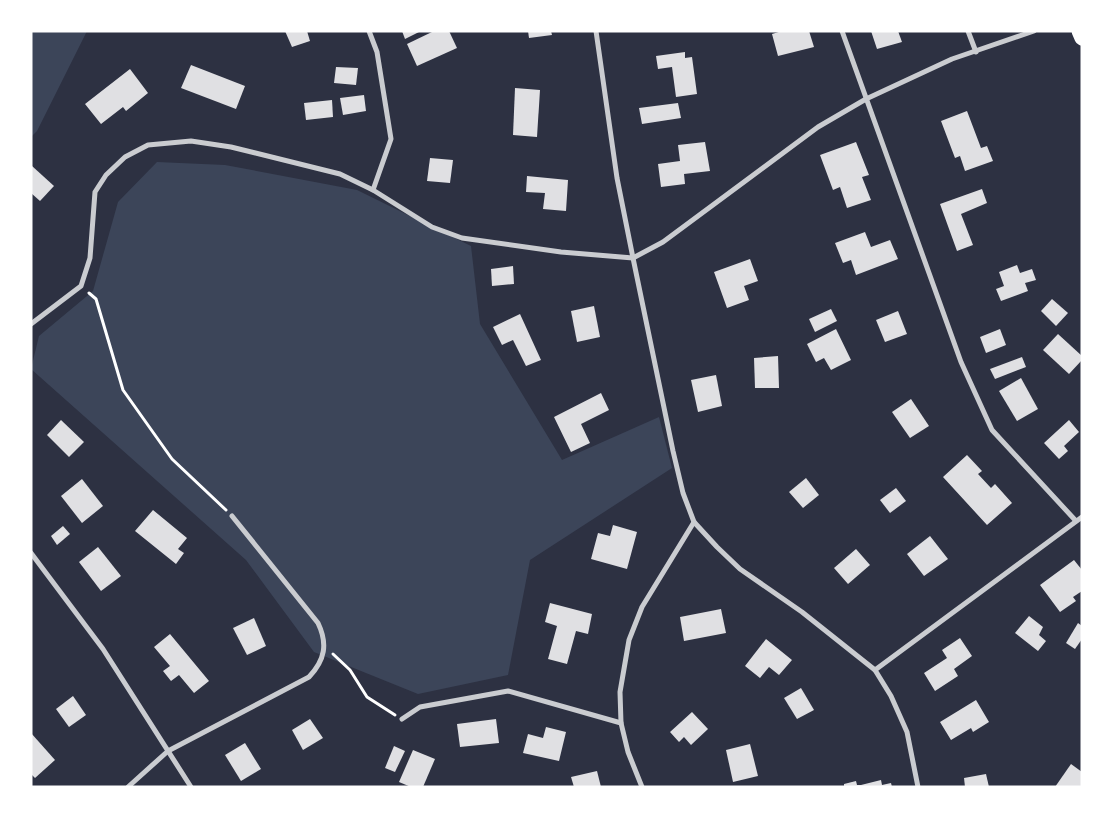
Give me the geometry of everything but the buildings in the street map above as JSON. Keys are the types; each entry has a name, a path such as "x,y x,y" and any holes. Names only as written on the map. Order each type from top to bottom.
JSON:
{"highway":[{"path":"1079,31 1082,38"}],"street":[{"path":"369,31 377,52 391,139 373,190"},
{"path":"596,31 617,178 672,451 683,493 694,522 740,569 802,612 875,670 891,696 907,732 918,787"},
{"path":"842,31 961,362 992,430 1076,521"},
{"path":"968,31 976,52"},
{"path":"31,324 81,286 90,258 94,192 106,175 125,157 148,145 191,141 230,147 340,174 373,190 432,227 462,238 561,252 633,258 663,242 818,127 866,99 952,59 1034,31"},
{"path":"128,787 168,751 309,677 321,662 324,645 318,623 232,516"},
{"path":"875,670 1082,517"},
{"path":"642,787 628,752 621,723 620,692 629,640 642,607 694,522"},
{"path":"31,553 103,649 192,787"},
{"path":"402,719 420,707 508,691 621,723"}],"path":[{"path":"81,286 96,299 123,390 172,458 232,516"},
{"path":"324,645 350,670 367,697 402,719"}],"shaded area":[{"path":"31,31 87,31 37,131 31,137"},
{"path":"157,162 225,165 357,190 471,246 480,324 562,460 659,417 672,468 530,560 508,675 418,694 314,652 246,560 31,369 39,336 93,291 118,202"}]}
